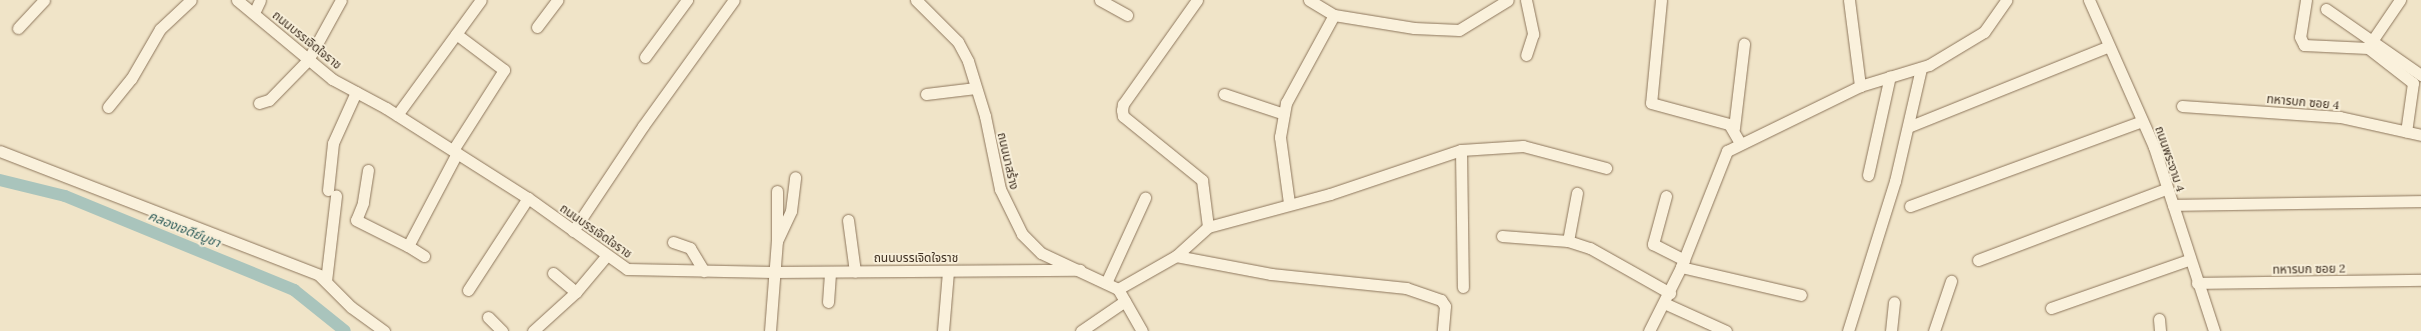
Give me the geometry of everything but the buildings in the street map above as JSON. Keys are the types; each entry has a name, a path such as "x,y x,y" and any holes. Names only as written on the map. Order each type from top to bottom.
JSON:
{"street":[{"path":"18,28 44,0"},
{"path":"108,107 131,79 160,29 191,0"},
{"name":"ถนนบรรเจิดใจราช","path":"237,0 308,60 356,92 397,115 528,198 606,255 630,270 773,272 1080,270"},
{"path":"254,13 260,0"},
{"path":"259,103 269,100 308,60 341,0"},
{"path":"397,115 481,0"},
{"path":"536,27 557,0"},
{"path":"645,58 687,0"},
{"path":"573,230 642,126 734,0"},
{"name":"ถนนนาสร้าง","path":"916,0 958,42 976,88 1000,189 1011,215 1022,234 1041,253 1118,289"},
{"path":"1100,0 1127,15"},
{"path":"1197,0 1123,104 1122,110 1123,116 1202,180 1208,227"},
{"path":"1309,0 1334,15 1414,28 1459,30 1508,0"},
{"path":"1526,0 1533,38 1526,55"},
{"path":"1661,0 1651,102 1734,128"},
{"path":"1848,0 1860,86"},
{"path":"1649,331 1670,293 1724,154 1740,143 1860,86 1921,68 1984,32 2006,0"},
{"name":"ถนนพระงาม 4","path":"2089,0 2107,47 2142,121 2173,205 2188,260 2214,331"},
{"path":"2306,0 2300,37 2304,45 2368,48 2413,83 2406,132"},
{"path":"2372,41 2400,0"},
{"path":"2326,9 2421,75"},
{"path":"1289,203 1280,137 1286,103 1334,15"},
{"path":"408,246 455,152 504,70 456,34"},
{"path":"1740,143 1734,128 1744,44"},
{"path":"1908,127 2107,47"},
{"path":"1848,331 1908,127 1921,68"},
{"path":"1868,175 1890,76"},
{"path":"926,94 976,88"},
{"path":"326,281 332,193 333,143 356,92"},
{"path":"1224,94 1284,114"},
{"name":"ทหารบก ซอย 4","path":"2182,106 2340,118 2421,135"},
{"path":"1910,206 2142,121"},
{"path":"1142,331 1118,289 1176,256 1208,227 1289,203 1330,194 1461,150 1523,146 1606,168"},
{"path":"1461,150 1463,287"},
{"path":"0,151 117,194 326,281 351,307 384,331"},
{"path":"368,170 356,220 408,246 424,256"},
{"path":"776,241 791,211 795,177"},
{"path":"1978,260 2166,189"},
{"path":"770,331 776,241 777,191"},
{"path":"1568,241 1577,194"},
{"path":"1666,196 1653,244 1682,264 1801,295"},
{"path":"468,290 528,198"},
{"path":"1106,283 1145,198"},
{"path":"2173,205 2421,201"},
{"path":"848,220 855,272"},
{"path":"1502,236 1568,241 1590,248 1670,293"},
{"path":"673,242 690,248 704,271"},
{"path":"533,331 576,292 606,255"},
{"path":"1176,256 1271,274 1406,288 1441,300 1445,306 1443,331"},
{"path":"2051,308 2188,260"},
{"path":"943,331 948,271"},
{"path":"828,302 830,272"},
{"path":"553,274 576,292"},
{"name":"ทหารบก ซอย 2","path":"2197,283 2421,280"},
{"path":"1934,331 1951,281"},
{"path":"1081,331 1125,301"},
{"path":"1891,331 1894,302"},
{"path":"1664,303 1726,331"},
{"path":"488,317 502,331"},
{"path":"2159,319 2160,331"}],"waterway":[{"name":"คลองเจดีย์บูชา","path":"0,180 65,196 294,290 345,331"}]}
